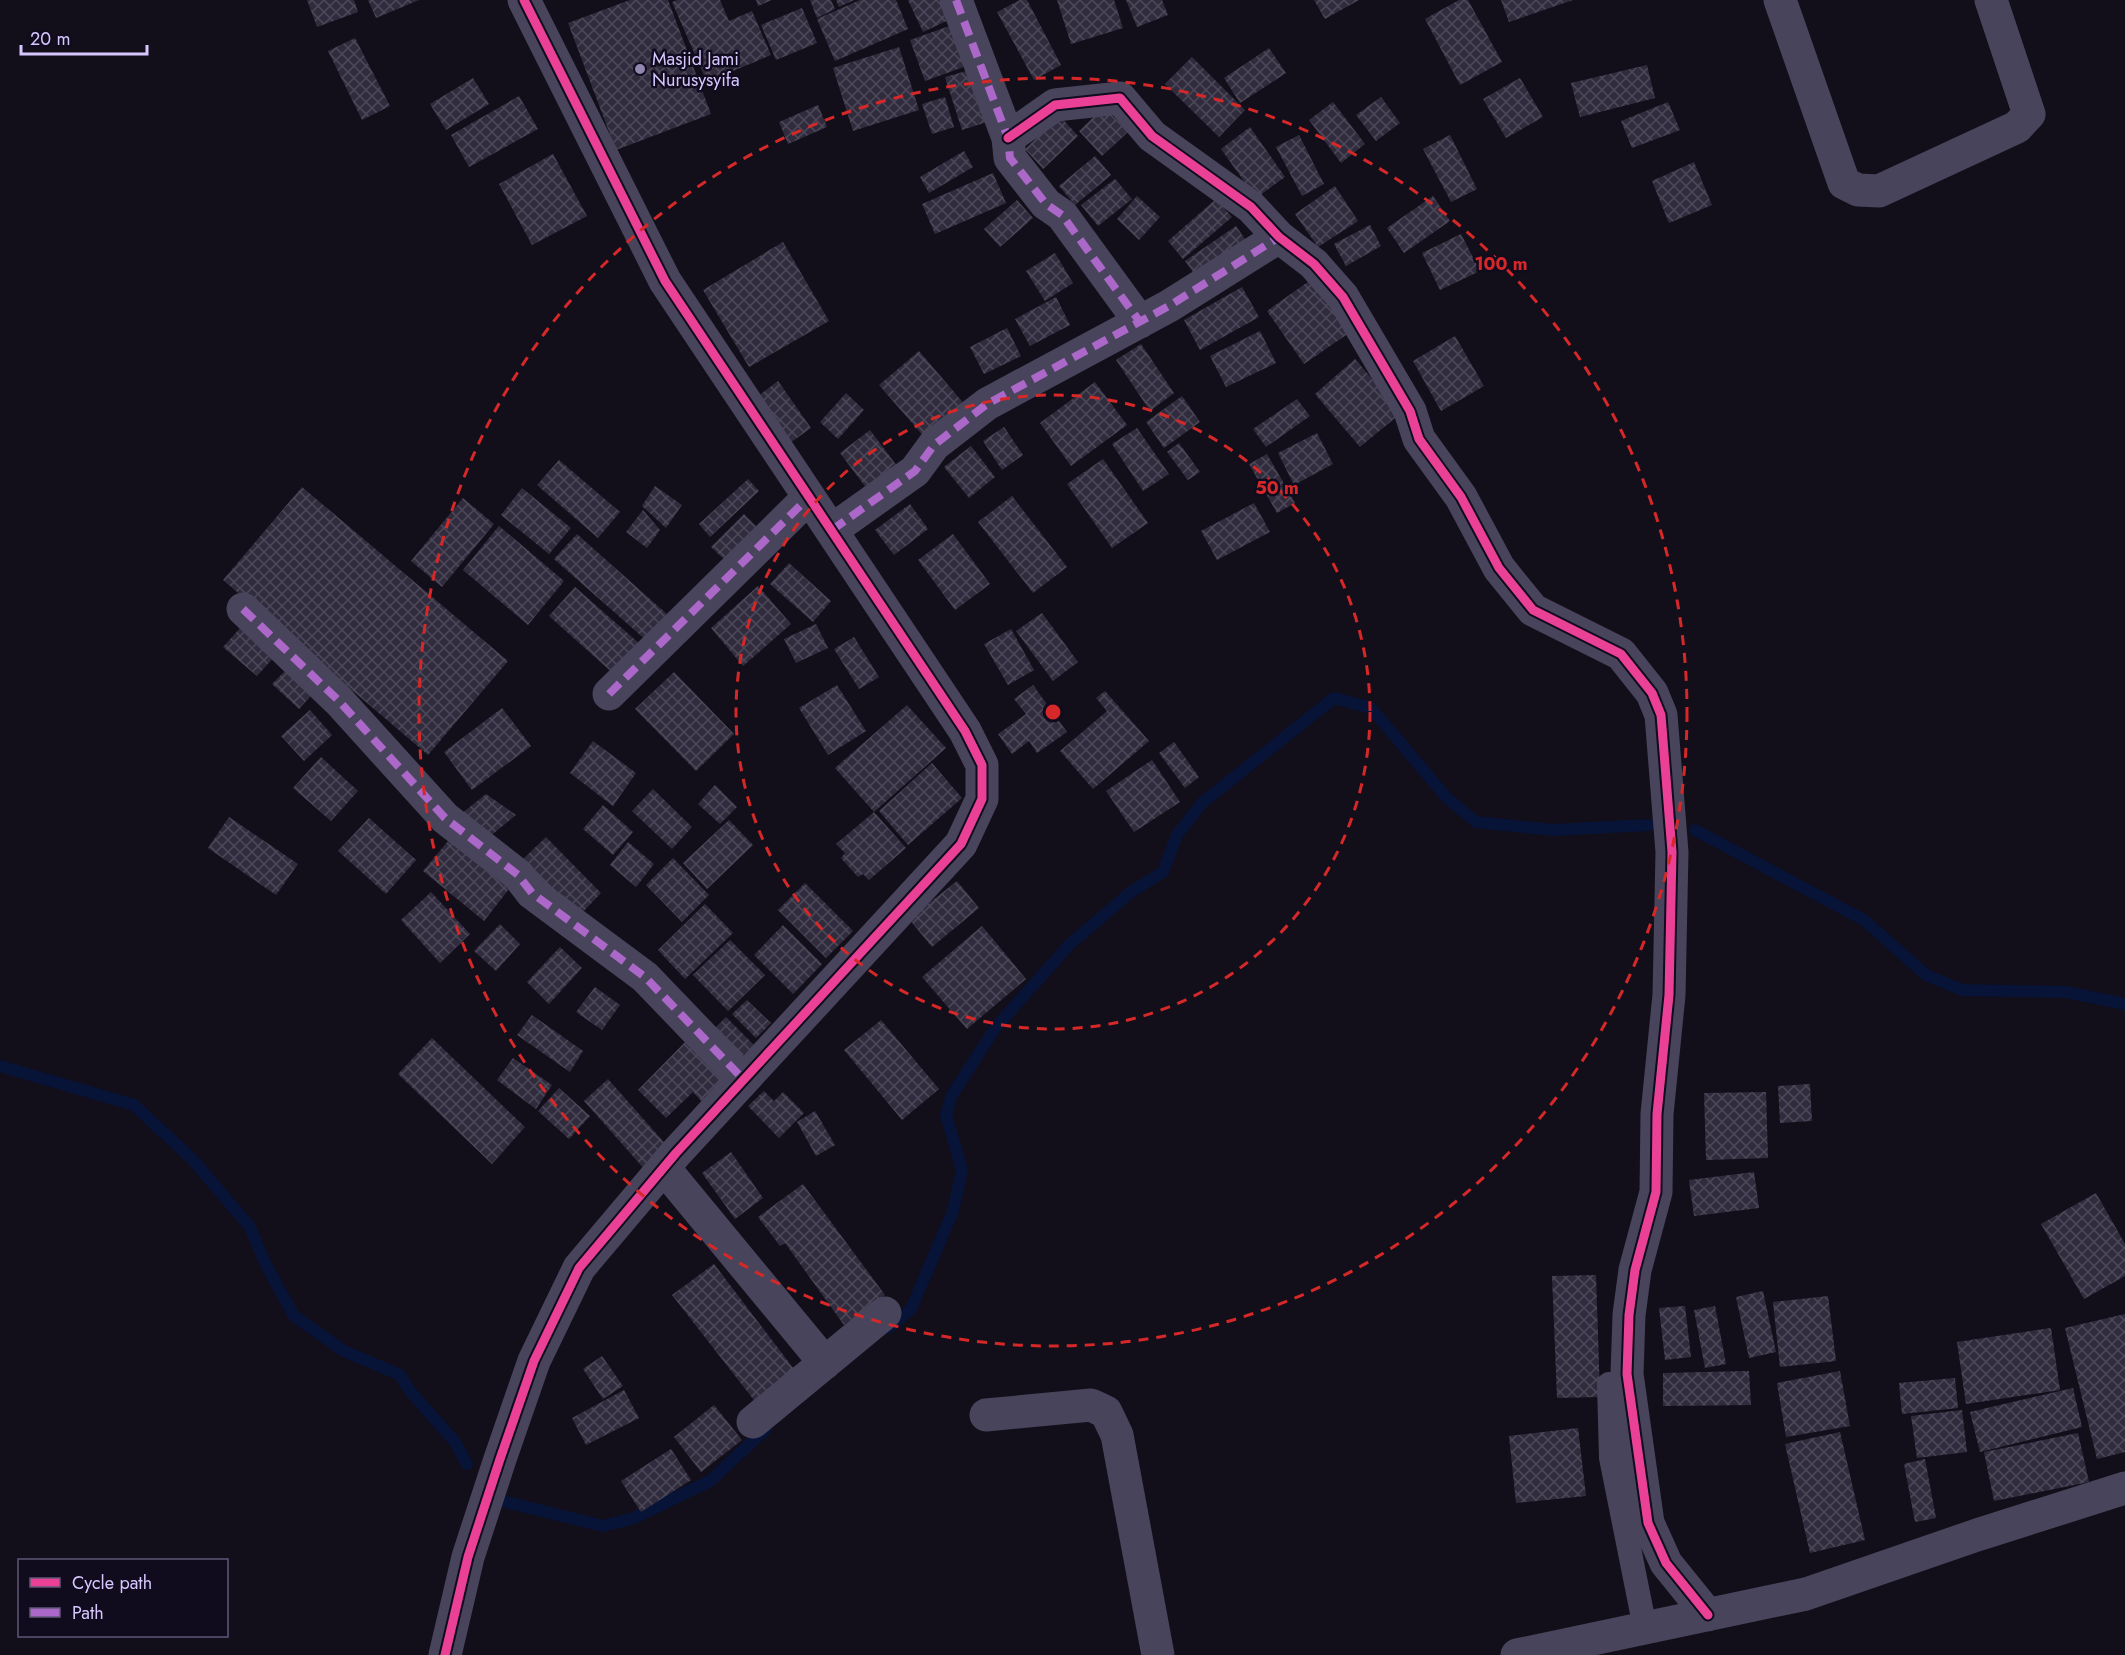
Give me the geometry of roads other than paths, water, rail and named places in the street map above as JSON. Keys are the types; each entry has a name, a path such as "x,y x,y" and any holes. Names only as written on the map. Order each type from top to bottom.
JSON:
{"street":[{"path":"956,0 1008,138 1010,158 1046,204 1062,215 1140,322"},
{"path":"1780,0 1844,183 1858,190 1879,190 2017,127 2029,114 1991,0"},
{"path":"445,1655 468,1557 534,1361 579,1268 743,1079 961,844 982,799 982,765 965,731 665,281 530,2"},
{"path":"1008,138 1054,105 1120,98 1152,136 1251,207 1279,237 1314,264 1343,297 1410,411 1419,439 1461,497 1499,568 1533,610 1622,654 1652,693 1661,715 1672,852 1669,995 1657,1113 1656,1192 1635,1270 1629,1315 1627,1374 1648,1523 1666,1563 1708,1615"},
{"path":"832,530 915,471 934,445 987,404 1140,322 1279,237"},
{"path":"609,694 809,497"},
{"path":"243,609 339,701 445,818 518,875 532,893 645,977 743,1079"},
{"path":"664,1168 825,1363"},
{"path":"753,1422 885,1313"},
{"path":"986,1414 1091,1405 1106,1412 1117,1435 1158,1655"},
{"path":"1517,1655 1806,1594 1977,1534 2125,1488"}],"lane":[{"path":"1609,1384 1611,1458 1645,1628"}],"waterway":[{"path":"888,1328 911,1309 953,1211 962,1170 946,1115 952,1095 996,1027 1070,944 1131,892 1163,872 1177,835 1202,803 1334,698 1371,708 1447,798 1476,822 1553,830 1649,825"},
{"path":"1695,830 1864,920 1926,975 1962,990 2066,992 2125,1004"},
{"path":"0,1066 134,1105 193,1160 250,1227 265,1263 294,1316 344,1351 400,1375 410,1391 455,1442 467,1464"},
{"path":"506,1502 603,1526 634,1518 710,1481 766,1429"}],"place":[{"name":"Masjid Jami Nurusysyifa","path":"640,69"}]}
